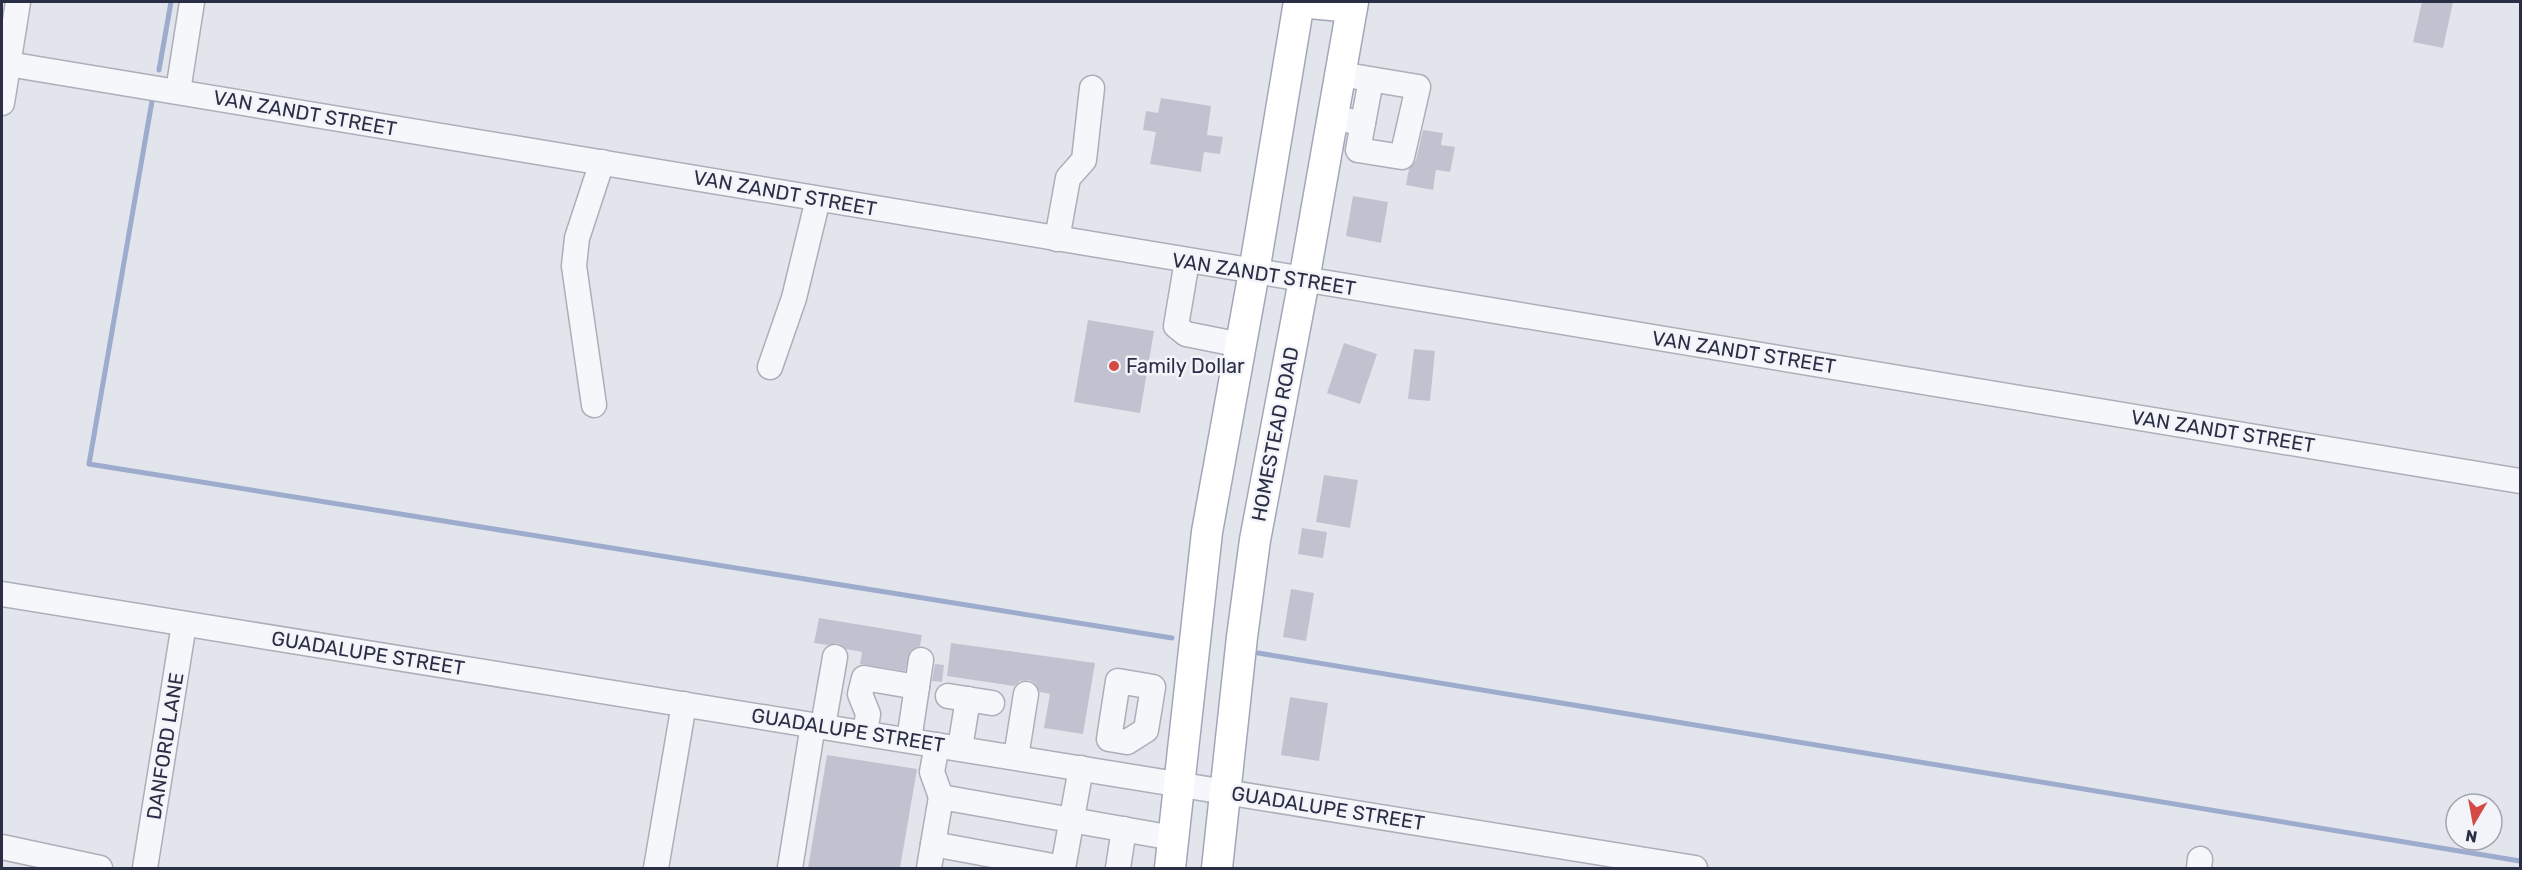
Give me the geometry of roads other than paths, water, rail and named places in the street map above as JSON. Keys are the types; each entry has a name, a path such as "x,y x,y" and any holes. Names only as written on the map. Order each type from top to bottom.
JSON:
{"main road":[{"path":"1170,868 1207,532 1254,272 1299,2 1353,4"},
{"name":"HOMESTEAD ROAD","path":"1217,868 1255,540 1353,4"},
{"path":"1207,532 1255,540"}],"street":[{"path":"2,103 18,2"},
{"path":"178,91 192,2"},
{"name":"VAN ZANDT STREET","path":"8,64 2520,481"},
{"path":"1340,74 1418,87 1402,157 1358,150 1371,80"},
{"path":"1057,239 1068,178 1084,160 1092,88"},
{"path":"1333,118 1363,123"},
{"path":"594,405 574,266 577,238 602,162"},
{"path":"770,367 803,268 818,199"},
{"path":"1187,261 1176,326 1186,334 1241,345"},
{"name":"GUADALUPE STREET","path":"2,594 1695,868"},
{"name":"DANFORD LANE","path":"145,868 184,624"},
{"path":"790,868 818,725 836,657"},
{"path":"909,740 921,660"},
{"path":"865,733 868,714 860,694 864,678 917,687"},
{"path":"1118,681 1154,687 1151,704 1146,730 1127,742 1109,739 1118,681"},
{"path":"1016,757 1026,694"},
{"path":"929,868 941,797 932,772 949,746 958,697 992,704"},
{"path":"656,868 684,704"},
{"path":"1151,704 1186,710"},
{"path":"1112,773 1118,740"},
{"path":"933,844 1063,868 1081,768"},
{"path":"941,797 1173,838"},
{"path":"1118,868 1124,829"},
{"path":"2,847 100,868"}],"waterway":[{"path":"159,70 171,2"},
{"path":"152,101 89,464 1172,638"},
{"path":"1258,653 2520,861"}],"place":[{"name":"Family Dollar","path":"1114,366"}]}
